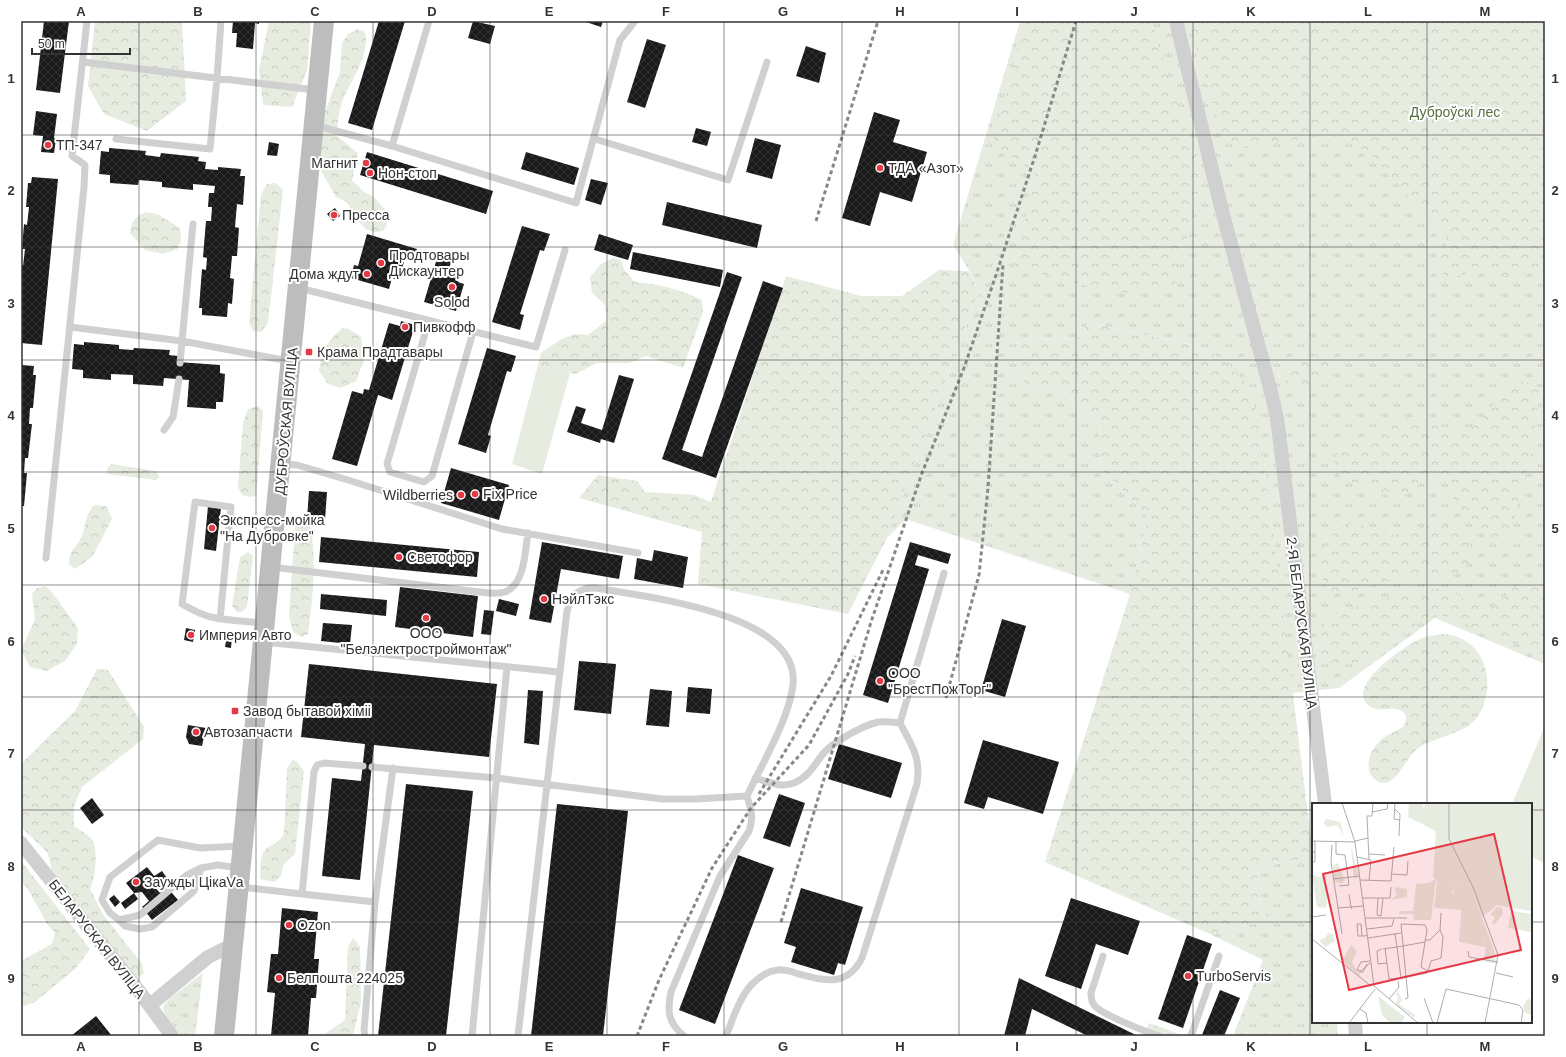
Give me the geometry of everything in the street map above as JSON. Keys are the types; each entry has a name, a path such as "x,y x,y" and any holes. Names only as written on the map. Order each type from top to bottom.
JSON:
{"main road":[{"name":"ДУБРОЎСКАЯ ВУЛІЦА","path":"224,1036 272,567 324,21"}],"street":[{"name":"2-Я БЕЛАРУСКАЯ ВУЛІЦА","path":"1176,21 1221,207 1271,392 1280,442 1325,803"},
{"name":"БЕЛАРУСКАЯ ВУЛІЦА","path":"21,843 150,1005 172,1036"},
{"path":"150,1005 208,957 234,944"},
{"path":"1355,1023 1356,1036"}],"lane":[{"path":"46,558 84,187 85,165 72,156 87,21"},
{"path":"116,139 210,149 221,21"},
{"path":"392,146 429,21"},
{"path":"314,125 392,146 576,203 595,139 620,40 635,21"},
{"path":"83,62 318,90"},
{"path":"595,139 728,180 766,62"},
{"path":"180,363 193,224"},
{"path":"299,288 536,348 565,250"},
{"path":"429,320 387,464 390,472 424,482 432,476 473,332"},
{"path":"70,327 182,341 291,361"},
{"path":"164,430 173,417 179,379"},
{"path":"281,464 296,466 341,478 502,529 638,553"},
{"path":"220,619 231,507 195,502 182,604 210,617 265,632 507,667 559,672"},
{"path":"272,567 498,593 505,592 512,588 521,573 528,533"},
{"path":"726,1036 746,993 755,982 765,974 772,971 786,970 815,978 834,980 842,979 849,975 859,965 917,784 918,761 915,751 900,723 944,573"},
{"path":"518,1036 559,672 569,603 573,596 580,590 587,588 693,606 735,619 756,629 770,638 782,649 789,660 792,671 794,683 787,710 747,796 752,816 750,827 720,876 671,992 669,1003 670,1017 676,1029 684,1036"},
{"path":"472,1036 507,667"},
{"path":"755,778 779,784 794,783 811,771 828,749 840,740 879,722 900,723"},
{"path":"302,894 314,772 317,765 324,763 363,766"},
{"path":"372,767 496,778 680,800 747,796"},
{"path":"365,1036 364,1030 375,902 393,768"},
{"path":"201,868 194,890 152,927 140,929 125,926 110,913 102,900 110,877 158,840 166,840 200,848 244,845"},
{"path":"119,920 140,915 187,875 201,868 218,865 240,877 302,894 375,902"},
{"path":"1103,956 1091,993 1094,1005 1108,1014 1159,1036"},
{"path":"1191,1036 1219,956"}],"green space":[{"path":"95,21 182,21 186,101 147,131 104,114 88,86"},
{"path":"269,21 311,21 307,70 292,107 263,105 259,70"},
{"path":"1020,21 1545,21 1545,664 1435,618 1339,688 1292,693 1261,436 1208,351 1184,343 1089,323 1076,339 1018,340 1024,388 1056,386 1099,420 1101,468 1148,517 1130,594 906,519 887,538 979,291 969,270 953,245"},
{"path":"1025,21 1153,21 1157,42 1202,176 1175,284 1119,294 1014,267 1035,172 992,145"},
{"name":"Дуброўскі лес","path":"1189,21 1545,21 1545,270 1504,276 1483,270 1475,270 1456,277 1445,276 1439,266 1446,244 1446,238 1442,227 1435,219 1415,204 1376,160 1354,143 1326,134 1247,148 1235,145 1229,141 1221,132"},
{"path":"358,29 365,32 365,50 362,60 341,105 337,136 358,153 352,180 364,192 374,197 386,211 387,226 383,231 374,232 366,229 356,219 347,202 336,197 320,169 320,146 324,114 340,72 342,43 348,34"},
{"path":"276,183 283,190 268,323 261,332 253,331 249,323 261,195 267,184"},
{"path":"146,212 157,214 180,228 181,241 177,249 163,254 145,250 130,233 135,220 139,215"},
{"path":"613,258 621,260 625,271 635,282 669,288 702,300 703,312 683,368 646,356 630,363 597,363 575,374 538,365 541,353 560,340 574,334 588,335 607,320 605,305 592,293 590,277 601,264"},
{"path":"939,270 969,271 979,291 887,538 848,614 698,584 702,532 579,498 598,475 637,481 645,492 694,495 711,502 786,276 861,296 902,296"},
{"path":"1089,323 1184,343 1208,351 1229,364 1244,381 1256,408 1261,436 1312,848 1312,856 1259,868 1256,889 1267,920 1210,934 1045,862 1130,594 1148,517 1101,468 1099,420 1056,386 1024,388 1018,340 1076,339"},
{"path":"343,328 361,336 364,360 356,381 341,388 328,384 319,371 321,358 326,347 333,337"},
{"path":"1313,356 1324,356 1328,358 1331,363 1328,373 1322,381 1314,385 1304,387 1296,387 1289,384 1284,378 1284,371 1287,366 1299,359"},
{"path":"538,365 570,373 542,474 512,464"},
{"path":"1518,382 1532,383 1540,389 1529,464 1508,539 1496,540 1490,538 1475,524 1457,512 1454,502 1453,484 1446,477 1439,476 1428,479 1404,494 1399,496 1390,496 1370,487 1347,481 1342,478 1335,466 1335,460 1338,452 1348,443 1355,440 1369,439 1378,436 1393,424 1402,420 1414,419 1427,421 1453,430 1471,428 1479,423 1496,400 1509,386"},
{"path":"258,406 263,411 256,496 250,497 242,495 238,487 243,423 248,409"},
{"path":"111,464 156,471 160,477 156,480 108,474 107,469"},
{"path":"94,505 106,506 112,519 92,557 75,569 69,564 70,554 81,538 87,517"},
{"path":"302,523 311,526 314,567 308,634 302,637 293,632 289,616 295,527"},
{"path":"1438,523 1446,524 1457,530 1469,543 1471,552 1469,561 1458,573 1443,578 1406,579 1385,582 1347,592 1333,591 1328,588 1323,581 1320,572 1323,552 1327,543 1339,529 1352,524 1380,533 1392,535 1405,533"},
{"path":"248,552 253,556 247,607 242,612 237,612 232,606 240,557"},
{"path":"1524,583 1545,585 1545,656 1457,620 1438,615 1430,616 1424,619 1382,649 1358,662 1339,664 1330,662 1324,657 1320,650 1320,633 1324,625 1331,617 1351,608 1422,590 1444,589 1487,608 1493,606 1514,587"},
{"path":"45,586 51,591 78,628 77,644 65,661 47,671 30,667 21,650 35,620 32,593 37,588"},
{"path":"1443,634 1455,636 1465,641 1474,648 1480,656 1485,666 1487,677 1487,688 1482,709 1476,719 1468,726 1417,749 1395,777 1385,783 1379,782 1374,779 1370,772 1369,759 1371,754 1381,740 1404,726 1406,715 1397,709 1382,710 1372,708 1367,704 1363,696 1365,686 1371,676 1380,667 1402,649 1423,638"},
{"path":"97,669 108,670 144,727 143,739 82,787 74,806 74,826 90,837 93,842 96,863 90,889 102,913 142,964 144,974 136,977 52,872 48,853 21,827 21,764 75,711"},
{"path":"1545,726 1545,863 1532,857 1532,803 1512,803"},
{"path":"292,760 296,761 304,771 295,854 283,865 281,876 274,882 260,879 261,862 264,851 278,841 284,834 287,769"},
{"path":"1312,856 1312,1023 1337,1023 1338,1036 1233,1036 1263,960 1210,934 1267,920 1256,889 1259,868"},
{"path":"21,861 90,949 75,969 35,1002 21,1007 21,961 52,944 55,932 49,927 29,891 21,880"},
{"path":"353,938 360,947 361,1002 353,1036 322,1036 345,1020 348,947"},
{"path":"203,973 195,1036 181,1036 164,1013 163,1006 169,999"},
{"path":"1149,1023 1185,1036 1144,1036"}],"building":[{"path":"44,21 69,21 60,93 36,90"},
{"path":"233,21 259,21 259,24 255,23 253,49 236,47 237,33 232,33"},
{"path":"379,21 405,21 372,130 348,123"},
{"path":"473,21 495,26 490,44 468,38"},
{"path":"583,21 603,21 601,27"},
{"path":"647,39 666,45 645,108 627,102"},
{"path":"806,46 826,53 819,83 796,76"},
{"path":"36,111 57,114 54,153 41,152 43,136 33,135"},
{"path":"874,112 900,120 893,142 927,152 912,202 880,192 870,226 842,218"},
{"path":"696,128 711,132 707,146 692,142"},
{"path":"755,138 781,145 772,179 746,172"},
{"path":"269,142 279,144 277,156 267,155"},
{"path":"109,148 146,151 145,155 160,157 161,153 199,157 198,161 206,162 205,169 218,170 218,167 241,169 240,176 245,176 243,205 237,204 235,227 239,228 237,256 232,256 230,278 234,279 232,304 228,303 227,317 202,315 202,308 199,308 202,269 206,270 207,258 203,257 206,221 211,221 212,207 208,207 209,193 214,193 215,186 193,184 193,190 162,187 162,182 139,180 138,185 110,183 110,175 99,174 101,151 109,152"},
{"path":"367,152 493,191 486,214 360,175"},
{"path":"526,152 579,168 574,185 521,169"},
{"path":"32,177 58,179 42,345 21,343 21,265 23,266 25,249 22,249 24,224 27,225 29,207 26,207 28,183 31,183"},
{"path":"591,179 608,183 601,205 585,200"},
{"path":"667,202 762,225 757,248 662,225"},
{"name":"Пресса","path":"335,208 340,216 333,221 327,214"},
{"path":"522,226 550,234 544,251 540,250 520,314 524,315 520,330 492,322"},
{"name":"Продтовары Дискаунтер","path":"367,234 417,249 414,261 405,258 399,280 392,278 389,289 351,278 354,265 358,266"},
{"path":"599,234 633,245 628,260 594,250"},
{"path":"633,252 723,270 720,287 630,269"},
{"path":"438,255 452,259 448,272 460,276 458,282 464,284 456,311 424,302"},
{"path":"727,272 742,277 682,450 702,457 763,281 783,288 716,478 662,459"},
{"path":"401,321 415,325 392,400 378,395 357,466 332,459 352,391 363,394 364,389 369,390 389,323 400,326"},
{"path":"84,342 119,345 119,349 133,350 134,348 170,350 169,355 178,356 178,362 220,365 220,373 225,374 223,402 216,402 216,409 187,407 189,380 164,378 163,386 133,384 133,375 111,374 111,380 83,378 83,370 72,369 74,344 84,345"},
{"path":"487,348 516,356 511,372 507,371 488,435 491,436 486,453 458,444"},
{"path":"21,365 34,366 33,375 36,375 33,408 30,408 29,424 32,424 28,458 25,458 24,473 27,473 24,506 21,506"},
{"path":"619,375 634,379 614,443 601,439 600,443 567,432 576,406 586,409 581,423 602,430"},
{"name":"Fix Price","path":"451,468 509,485 499,520 441,503"},
{"path":"309,491 327,492 325,520 307,519"},
{"name":"Экспресс-мойка \"На Дубровке\"","path":"208,506 221,508 216,551 204,549"},
{"name":"Светофор","path":"321,537 479,552 477,577 319,562"},
{"name":"НэйлТэкс","path":"542,542 623,556 619,579 561,569 551,623 529,619"},
{"path":"910,542 951,554 948,564 918,555 915,565 929,569 888,703 863,695"},
{"path":"654,550 688,557 683,588 634,579 637,558 652,561"},
{"path":"400,587 478,596 473,637 395,627"},
{"path":"321,594 387,600 386,616 320,609"},
{"path":"499,599 519,604 516,616 496,611"},
{"path":"484,610 494,611 491,635 481,634"},
{"path":"1002,619 1026,626 1005,697 981,690"},
{"path":"323,623 352,625 350,644 321,641"},
{"path":"186,628 195,630 193,642 184,640"},
{"path":"227,635 232,636 231,648 225,647"},
{"path":"579,661 616,664 611,714 574,710"},
{"path":"309,664 497,684 489,757 374,745 360,880 322,876 332,778 361,781 365,744 301,737"},
{"path":"688,687 712,689 710,714 686,712"},
{"path":"650,689 672,691 669,727 646,725"},
{"path":"528,690 543,691 539,745 524,743"},
{"name":"Автозапчасти","path":"188,725 206,728 202,746 189,744 186,737"},
{"path":"983,740 1059,762 1043,814 988,797 984,809 964,803"},
{"path":"839,744 902,763 891,798 828,779"},
{"path":"406,784 473,791 446,1036 378,1036"},
{"path":"779,794 805,803 790,847 763,838"},
{"path":"92,798 104,815 92,824 80,808"},
{"path":"557,804 628,811 603,1036 531,1036"},
{"path":"738,855 774,868 715,1024 679,1010"},
{"path":"147,867 155,877 152,884 160,893 167,887 178,900 152,920 142,907 149,901 142,892 134,893 126,883"},
{"path":"162,871 167,878 159,883 154,876"},
{"path":"801,888 863,907 845,965 838,963 834,975 791,962 796,947 784,943"},
{"path":"134,893 138,899 125,909 121,903"},
{"path":"114,895 120,902 115,907 109,899"},
{"path":"1071,898 1140,921 1128,955 1096,944 1081,989 1045,976"},
{"path":"282,908 318,912 314,959 319,959 316,998 311,998 308,1036 271,1036 275,993 267,992 271,954 278,954"},
{"path":"1187,935 1212,944 1183,1028 1158,1019"},
{"path":"1019,978 1138,1036 1088,1036 1032,1009 1025,1036 1004,1036"},
{"path":"1220,990 1240,998 1224,1036 1202,1035"},
{"path":"96,1016 112,1036 71,1036"}],"railway":[{"path":"816,221 878,21"},
{"path":"781,922 871,622 922,473 964,368 996,275 1035,156 1076,21"},
{"path":"946,698 979,575 988,488 1003,264"},
{"path":"759,794 831,676 883,570"},
{"path":"637,1036 659,980 712,868 751,808 809,745 848,674 855,656"}],"place":[{"name":"ТП-347","path":"48,145"},
{"name":"Магнит","path":"366,163"},
{"name":"ТДА «Азот»","path":"880,168"},
{"name":"Нон-стоп","path":"370,173"},
{"name":"Пресса","path":"334,215"},
{"name":"Продтовары Дискаунтер","path":"381,263"},
{"name":"Дома ждут","path":"367,274"},
{"name":"Solod","path":"452,287"},
{"name":"Пивкофф","path":"405,327"},
{"name":"Крама Прадтавары","path":"309,352"},
{"name":"Fix Price","path":"475,494"},
{"name":"Wildberries","path":"461,495"},
{"name":"Экспресс-мойка \"На Дубровке\"","path":"212,528"},
{"name":"Светофор","path":"399,557"},
{"name":"НэйлТэкс","path":"544,599"},
{"name":"ООО \"Белэлектростроймонтаж\"","path":"426,618"},
{"name":"Империя Авто","path":"191,635"},
{"name":"ООО \"БрестПожТорг\"","path":"880,681"},
{"name":"Завод бытавой хіміі","path":"235,711"},
{"name":"Автозапчасти","path":"196,732"},
{"name":"Заужды ЦікаVа","path":"136,882"},
{"name":"Ozon","path":"289,925"},
{"name":"TurboServis","path":"1188,976"},
{"name":"Белпошта 224025","path":"279,978"}]}
